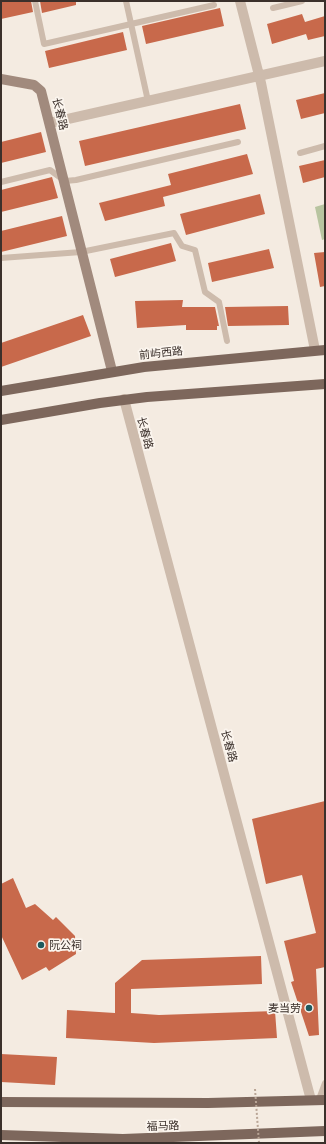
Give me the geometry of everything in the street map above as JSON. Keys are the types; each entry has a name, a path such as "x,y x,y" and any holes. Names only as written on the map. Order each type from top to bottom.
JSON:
{"main road":[{"name":"前屿西路","path":"1,391 112,371 320,350"},
{"path":"1,420 124,399 325,384"},
{"name":"福马路","path":"1,1102 208,1103 318,1100"},
{"name":"福马路","path":"1,1135 123,1139 325,1131"}],"street":[{"path":"240,1 259,76 320,350"},
{"path":"50,123 325,61"},
{"name":"长春路","path":"1,79 28,83 38,87 43,96 112,371"},
{"name":"长春路","path":"124,399 318,1100"}],"lane":[{"path":"35,1 44,44 214,5"},
{"path":"126,1 148,101"},
{"path":"273,8 302,1"},
{"path":"1,182 50,170 65,181 238,142"},
{"path":"300,153 325,146"},
{"path":"1,258 81,252 174,233 182,246 195,250 205,292 220,302 227,341"},
{"path":"318,1100 325,1083"}],"path":[{"path":"255,1089 259,1143"}],"green space":[{"path":"325,204 325,239 322,240 315,207"}],"building":[{"path":"1,1 31,1 33,12 1,19"},
{"path":"40,1 76,1 76,5 42,13"},
{"path":"220,8 224,26 146,44 142,26"},
{"path":"302,14 305,22 325,16 325,36 308,40 306,34 272,44 267,24"},
{"path":"123,32 127,50 49,68 45,51"},
{"path":"325,93 325,113 301,119 296,100"},
{"path":"240,104 246,129 85,166 79,141"},
{"path":"41,132 46,152 1,163 1,142"},
{"path":"247,154 253,174 163,197 165,206 105,221 99,203 171,185 168,174"},
{"path":"325,160 325,177 303,183 299,166"},
{"path":"52,177 58,198 1,212 1,190"},
{"path":"260,194 265,214 186,235 180,214"},
{"path":"62,216 67,236 1,252 1,231"},
{"path":"171,243 176,261 115,277 110,259"},
{"path":"269,249 274,268 212,282 208,263"},
{"path":"325,252 325,286 320,287 314,253"},
{"path":"183,300 182,307 215,307 219,326 217,326 217,330 186,330 186,325 137,328 135,301"},
{"path":"288,306 289,325 228,326 225,307"},
{"path":"83,315 91,336 1,367 1,343"},
{"path":"325,801 325,967 316,969 319,1035 309,1036 291,982 294,981 284,941 316,933 302,875 266,884 252,819"},
{"name":"阮公祠","path":"13,878 26,908 35,904 53,920 56,917 75,936 76,954 49,971 46,967 22,980 1,935 1,884"},
{"path":"261,956 262,984 131,989 131,1013 159,1015 275,1011 277,1038 154,1043 66,1038 67,1010 115,1013 115,983 142,960"},
{"path":"1,1054 57,1057 55,1085 1,1082"}],"place":[{"name":"阮公祠","path":"41,945"},
{"name":"麦当劳","path":"309,1008"}]}
